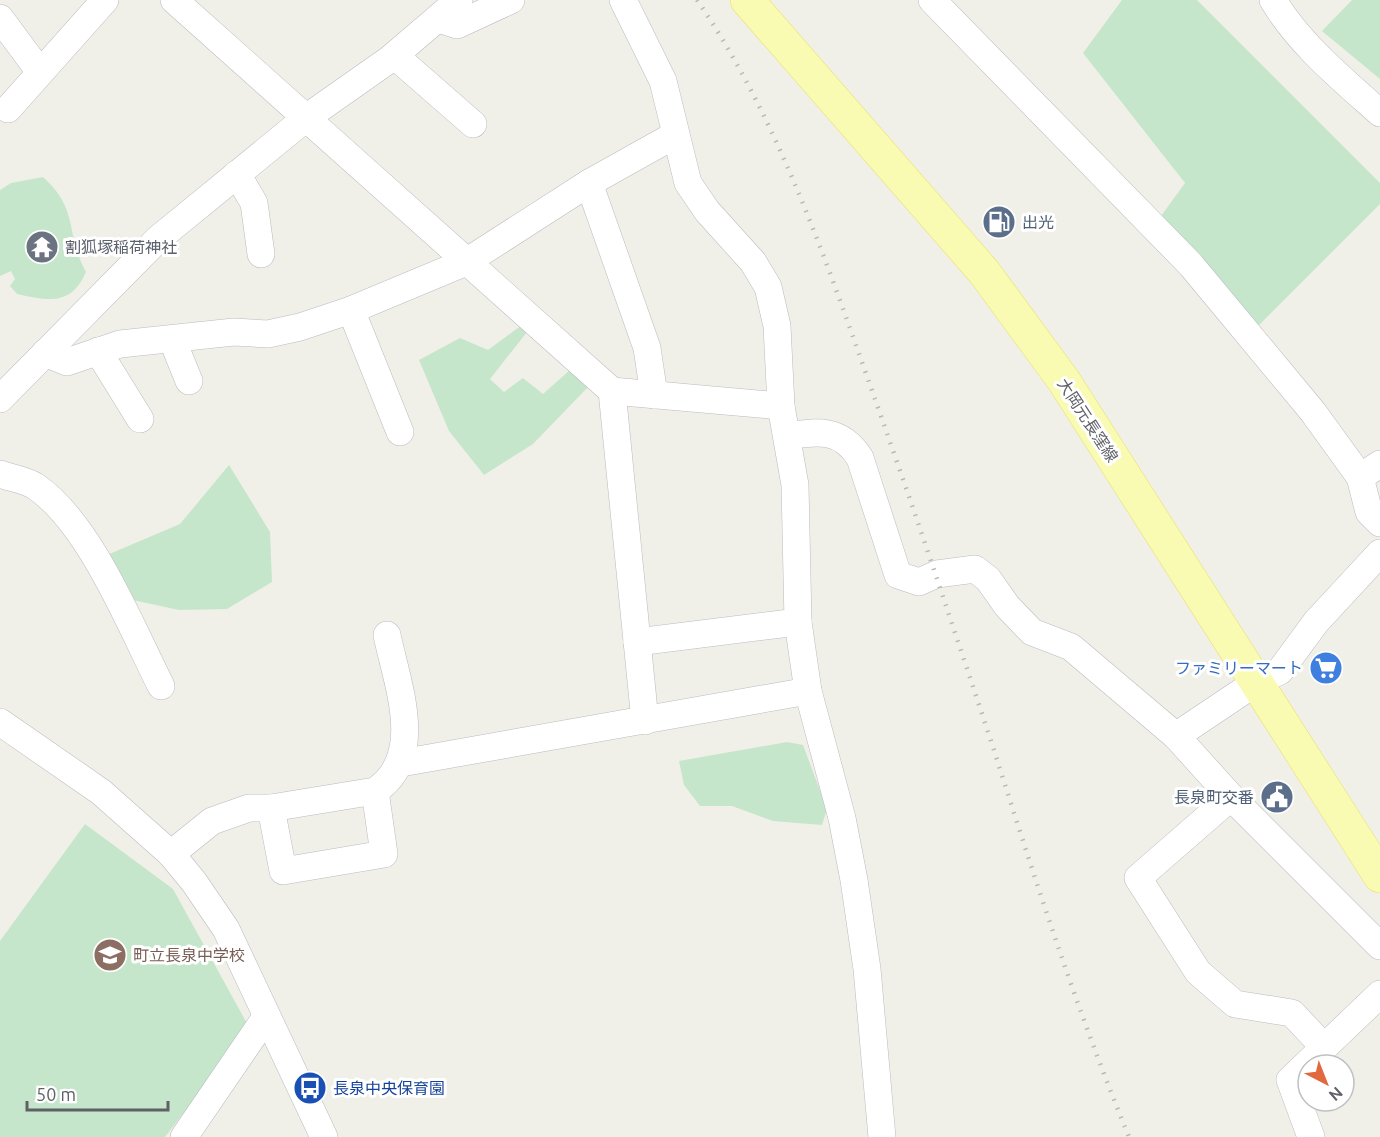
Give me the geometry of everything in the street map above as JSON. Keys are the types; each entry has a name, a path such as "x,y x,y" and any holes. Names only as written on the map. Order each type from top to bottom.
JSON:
{"main road":[{"name":"大岡元長窪線","path":"747,0 984,272 1064,381 1380,876"}],"street":[{"path":"8,109 105,0"},
{"path":"174,0 612,391 781,405"},
{"path":"0,399 158,239 306,118 395,56 439,20 459,0"},
{"path":"439,20 457,25 511,0"},
{"path":"622,0 663,81 688,183 706,211 753,261 768,287 777,326 781,405 795,485 798,622 808,691 842,818 854,880 867,969 882,1137"},
{"path":"932,0 1191,265 1313,412 1370,470 1369,512 1380,523"},
{"path":"1273,0 1286,21 1341,78 1380,113"},
{"path":"3,27 39,72"},
{"path":"395,56 473,124"},
{"path":"45,352 67,362 120,344 234,332 268,334 300,327 351,310 466,262 589,183 675,135"},
{"path":"237,174 254,203 261,254"},
{"path":"589,183 647,348 654,395"},
{"path":"351,310 400,432"},
{"path":"172,339 189,381"},
{"path":"98,351 140,419"},
{"path":"612,391 645,721"},
{"path":"787,436 809,433 835,435 851,444 860,458 898,575 919,582 937,574 975,568 988,579 1007,606 1032,632 1071,647 1176,736 1231,798 1380,946"},
{"path":"0,474 34,485 54,504 88,544 161,686"},
{"path":"1176,736 1255,683 1280,671 1316,622 1380,553"},
{"path":"637,642 798,622"},
{"path":"171,854 212,821 249,808 271,808 375,791 388,783 401,763 406,730 387,635"},
{"path":"401,763 808,691"},
{"path":"0,722 101,792 171,854 210,903 226,929 324,1137"},
{"path":"271,808 283,871 384,854 375,791"},
{"path":"1231,798 1138,878 1198,972 1235,1004 1292,1013 1323,1046"},
{"path":"1311,1137 1290,1080 1380,994"},
{"path":"184,1137 266,1017"}],"green space":[{"path":"1122,0 1197,0 1380,183 1380,204 1257,327 1153,227 1185,183 1083,53"},
{"path":"1352,0 1380,0 1380,79 1322,31"},
{"path":"43,177 55,189 67,212 86,272 73,291 66,296 49,299 17,294 10,286 15,279 11,271 0,276 0,190 11,183"},
{"path":"522,325 527,332 490,379 504,392 523,378 543,394 571,369 589,386 533,444 484,475 449,431 419,360 460,338 488,350"},
{"path":"229,465 270,532 272,582 227,609 179,610 128,599 107,555 180,524"},
{"path":"787,742 803,745 827,809 822,825 773,821 732,806 700,806 684,785 679,761"},
{"name":"町立長泉中学校","path":"85,824 173,889 249,1027 165,1137 0,1137 0,941"}],"railway":[{"path":"697,0 753,94 820,246 920,530 1056,942 1129,1137"}],"place":[{"name":"出光","path":"999,222"},
{"name":"割狐塚稲荷神社","path":"42,247"},
{"name":"ファミリーマート","path":"1326,668"},
{"name":"長泉町交番","path":"1277,797"},
{"name":"町立長泉中学校","path":"110,955"},
{"name":"長泉中央保育園","path":"310,1088"}]}
